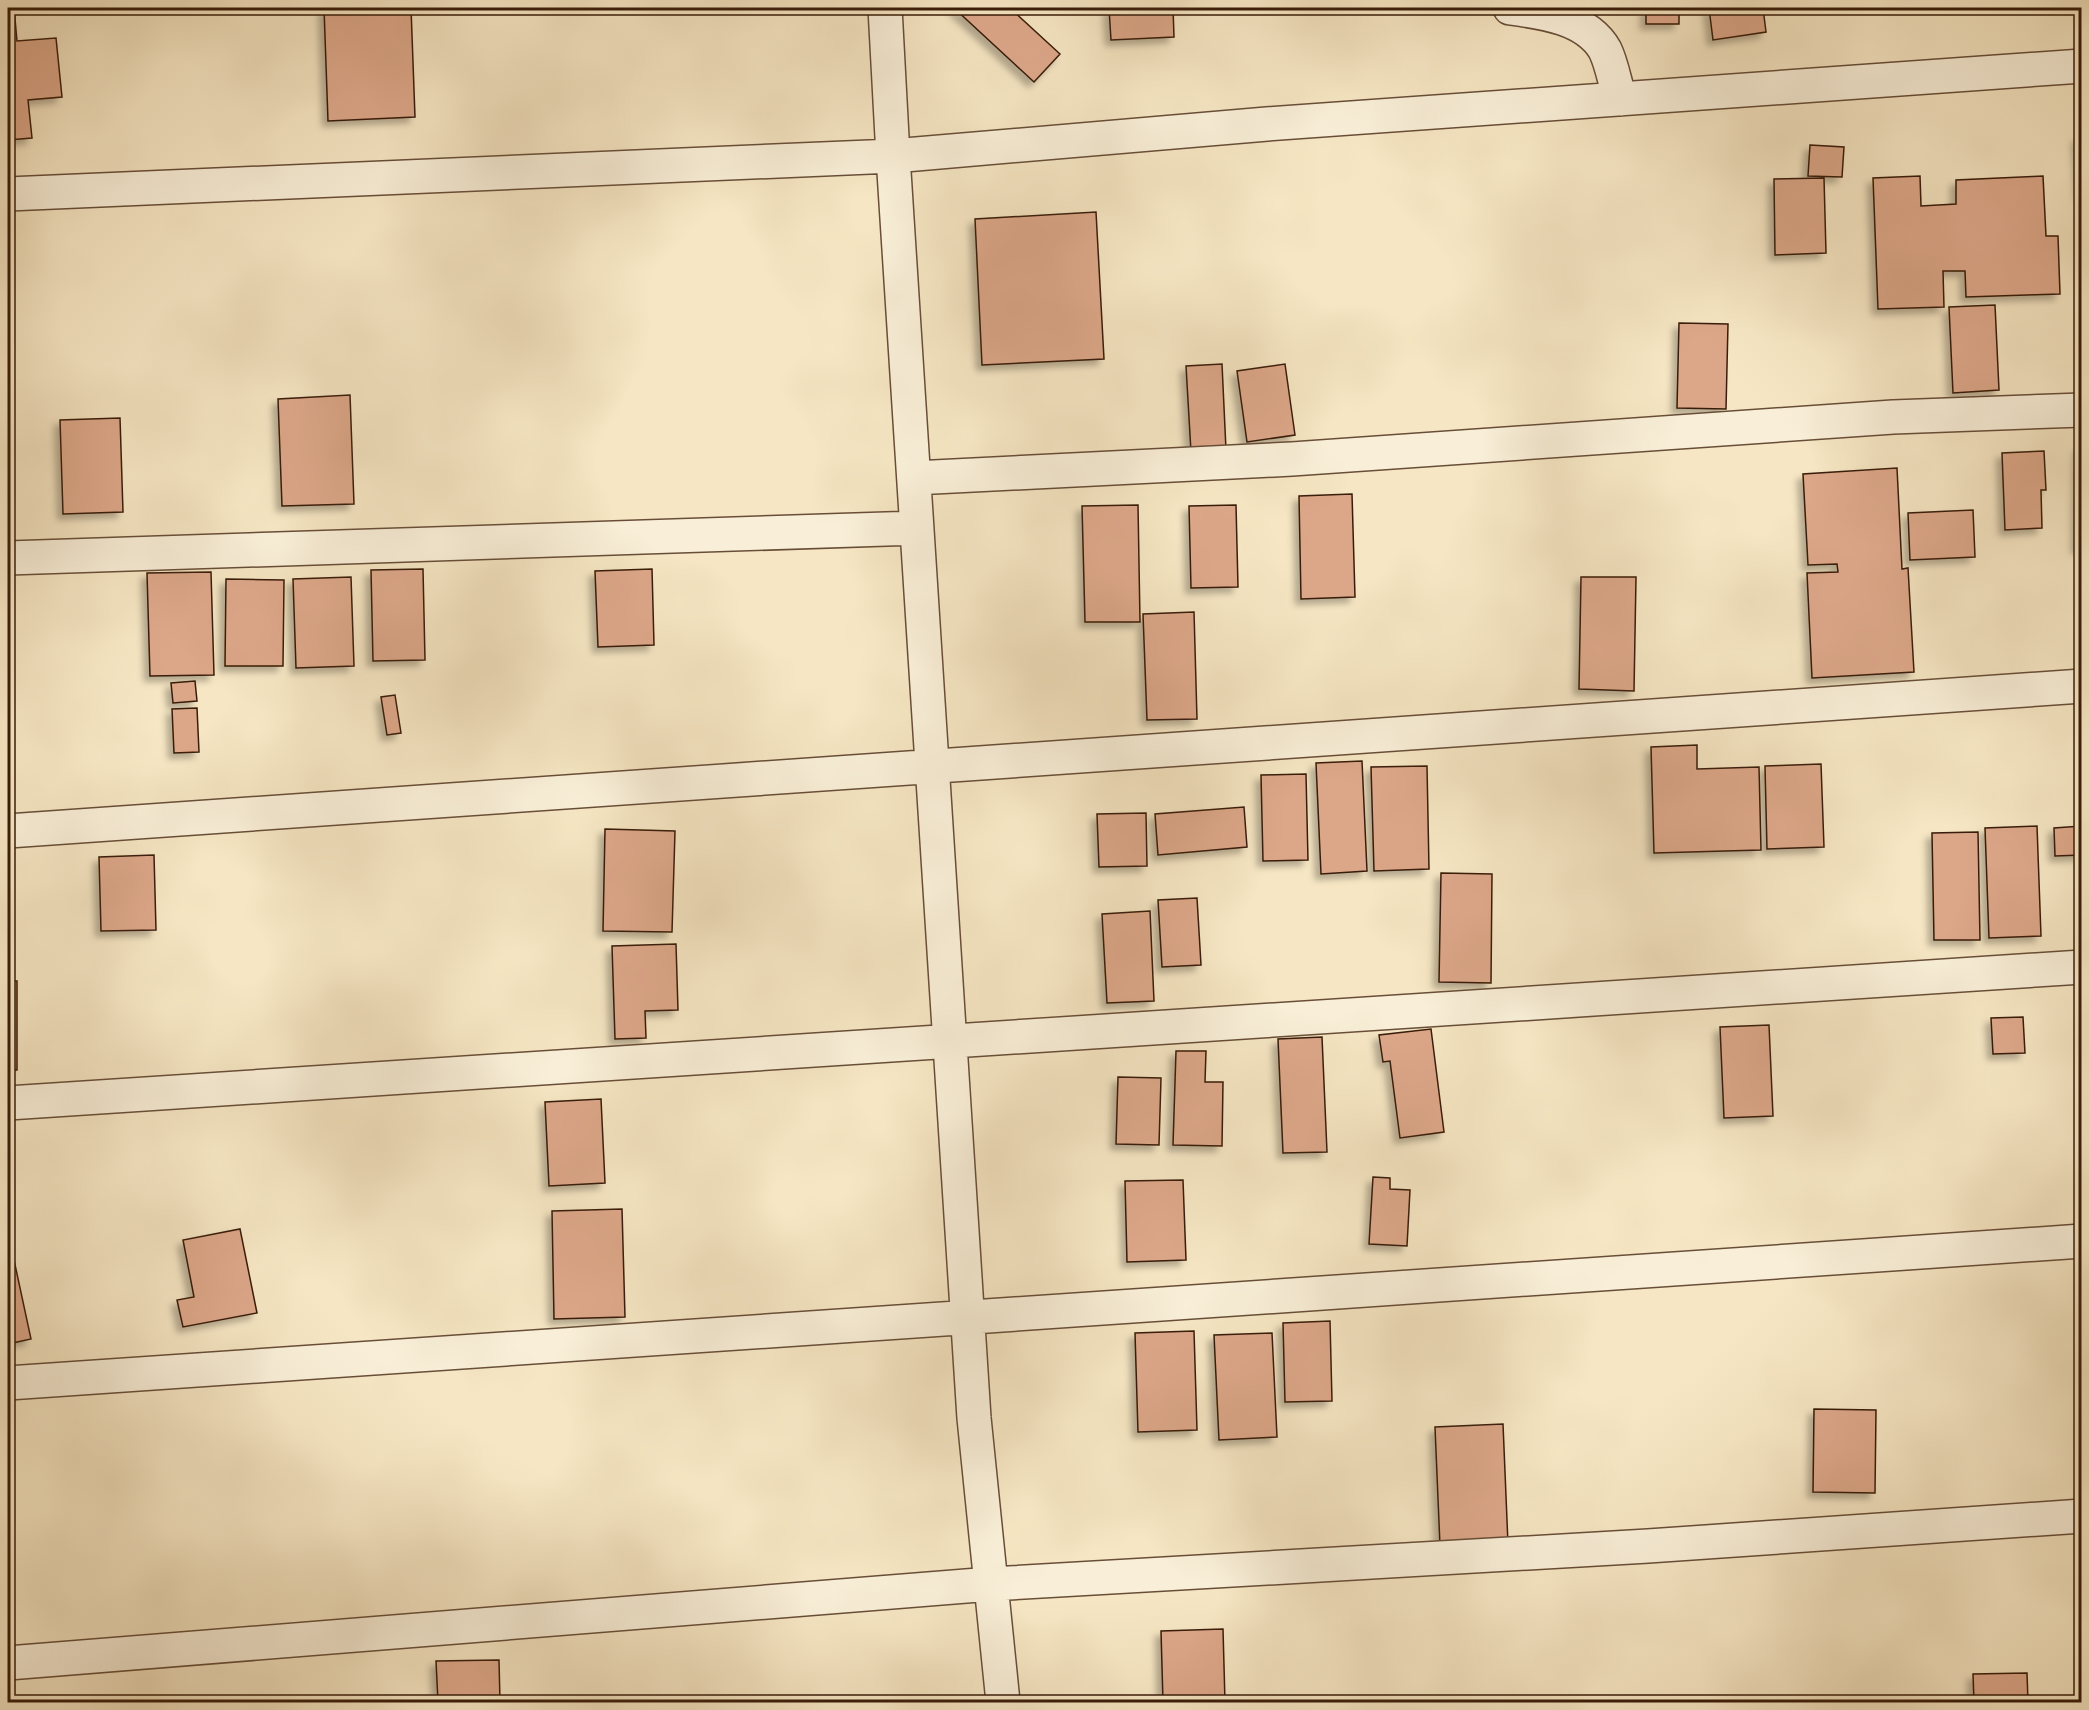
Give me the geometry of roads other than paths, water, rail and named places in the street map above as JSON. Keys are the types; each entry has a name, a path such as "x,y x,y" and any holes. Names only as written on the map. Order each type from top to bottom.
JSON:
{"street":[{"path":"885,8 974,1418 1003,1702"},
{"path":"1510,8 1541,12 1583,27 1605,50 1620,99"},
{"path":"8,194 893,156 1268,124 2082,66"},
{"path":"914,478 1292,459 1893,417 2082,410"},
{"path":"8,558 917,528"},
{"path":"8,831 2082,686"},
{"path":"8,1103 2082,967"},
{"path":"8,1383 2082,1241"},
{"path":"8,1663 991,1584 1636,1547 2082,1516"}]}
